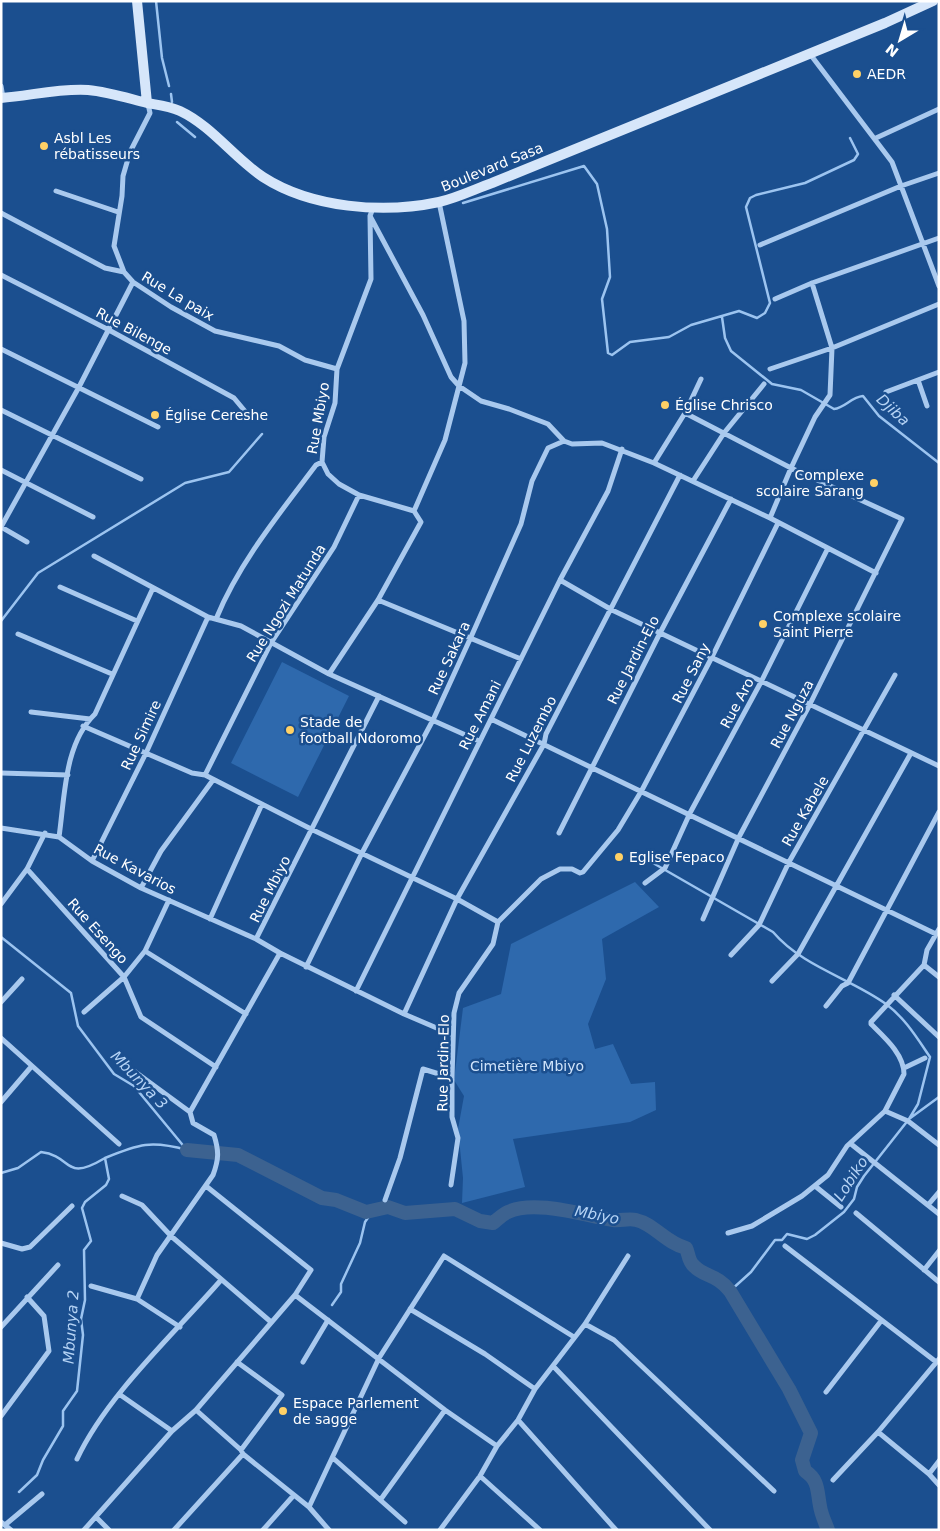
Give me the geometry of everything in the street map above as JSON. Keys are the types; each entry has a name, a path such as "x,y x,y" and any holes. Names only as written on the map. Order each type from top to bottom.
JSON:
{"street":[{"path":"137,1 147,103"},
{"name":"Boulevard Sasa","path":"2,98 86,90 119,94 180,112 202,126 262,176 291,192 372,212 439,202 810,54 934,1"},
{"path":"810,54 876,138 892,162 939,286"},
{"path":"1,86 2,98"},
{"name":"Rue La paix","path":"147,103 150,113 128,160 123,176 122,196 118,212 114,246 124,272 133,282 171,307 215,331 279,346 305,360 337,369"},
{"path":"876,138 939,109"},
{"path":"760,245 901,186 939,173"},
{"path":"56,191 118,212"},
{"path":"329,674 378,600 421,522 414,511 445,440 465,363 464,321 439,202"},
{"path":"372,212 423,315 451,377 459,386 481,401 509,409 548,424 564,441 572,444 602,442 654,463 770,518 876,574"},
{"name":"Rue Mbiyo","path":"372,212 371,279 337,369 335,403 324,437 322,462 328,474 339,484 359,495 414,511"},
{"path":"1,213 106,268 124,272"},
{"path":"775,299 812,283 939,238"},
{"name":"Rue Bilenge","path":"1,275 107,329 234,398 249,416"},
{"path":"27,542 1,527 79,387 107,329 133,282"},
{"path":"770,518 791,468 830,395 832,348 812,283"},
{"path":"770,369 832,348 939,304"},
{"path":"1,349 158,427"},
{"path":"886,392 939,372"},
{"path":"654,463 685,413 701,380"},
{"path":"918,380 926,406"},
{"path":"693,481 724,433 764,384"},
{"path":"1,410 141,479"},
{"path":"685,413 791,468"},
{"name":"Rue Sakara","path":"306,967 362,853 433,720 521,524 532,481 548,448 564,441"},
{"name":"Rue Amani","path":"356,991 560,580 608,492 622,449"},
{"path":"216,620 228,590 277,517 316,465 322,462"},
{"name":"Rue Nguza","path":"703,919 739,837 809,706 902,519 791,468"},
{"path":"1,470 93,517"},
{"name":"Rue Luzembo","path":"404,1014 457,898 544,744 546,734 612,610 680,475"},
{"name":"Rue Ngozi Matunda","path":"205,775 271,643 334,547 359,495"},
{"name":"Rue Jardin-Elo","path":"559,833 730,499"},
{"name":"Rue Sany","path":"498,922 541,879 560,869 572,869 583,872 618,830 642,790 712,657 778,523"},
{"name":"Rue Aro","path":"645,883 665,868 690,813 761,682 828,548"},
{"path":"94,556 208,617 241,626 329,674 480,741"},
{"path":"560,580 612,610 712,657 809,706 939,766"},
{"path":"60,587 136,621"},
{"path":"59,837 73,747 83,726 95,714 136,621 153,588"},
{"path":"378,600 521,659"},
{"name":"Rue Simire","path":"92,861 146,753 208,617"},
{"path":"18,634 112,674"},
{"name":"Rue Kabele","path":"731,955 759,925 789,862 895,675"},
{"name":"Rue Mbiyo","path":"380,696 256,939 306,967 404,1014 453,1035"},
{"path":"32,712 90,719"},
{"path":"491,719 593,766 888,910 938,931 927,950 924,965 894,995 871,1024 893,1047 904,1068 904,1074 885,1111 851,1144 828,1176 802,1196 752,1226 728,1233"},
{"path":"83,726 192,773 205,775 313,830 457,898 498,922"},
{"path":"772,980 798,954 835,884 910,753"},
{"path":"1,773 68,775"},
{"path":"141,888 161,851 213,780"},
{"path":"210,919 262,804"},
{"path":"826,1006 842,986 848,984 939,812"},
{"name":"Rue Kavarios","path":"1,828 45,833 59,837 92,861 141,888 256,939"},
{"path":"1,904 27,869 45,833"},
{"name":"Rue Esengo","path":"27,869 124,977 141,1017 216,1067"},
{"path":"84,1012 124,977 144,951 169,900"},
{"name":"Rue Jardin-Elo","path":"451,1185 458,1138 452,1117 454,1013 459,993 493,944 498,922"},
{"path":"144,951 246,1014"},
{"path":"190,1112 280,953"},
{"path":"924,965 939,977"},
{"path":"1,1002 22,980"},
{"path":"894,995 939,1037"},
{"path":"1,1038 31,1067 119,1144"},
{"path":"904,1068 925,1058"},
{"path":"1,1102 31,1067"},
{"path":"385,1200 400,1158 423,1068 452,1078"},
{"path":"134,1071 190,1112 193,1123 214,1135 219,1150 219,1160 206,1186 158,1255 137,1299"},
{"path":"885,1111 908,1121 939,1145"},
{"path":"851,1144 939,1214"},
{"path":"84,1530 172,1431 196,1410 295,1295 312,1270 206,1186"},
{"path":"815,1186 841,1207"},
{"path":"928,1205 939,1192"},
{"path":"122,1196 142,1205 171,1236 271,1322"},
{"path":"1,1243 22,1249 30,1247 72,1206"},
{"path":"856,1213 939,1282"},
{"path":"785,1246 881,1320 937,1360 878,1432 833,1480"},
{"path":"924,1270 939,1251"},
{"path":"309,1507 379,1358 444,1256 574,1338"},
{"path":"443,1529 480,1476 497,1446 518,1420 535,1389 554,1367 585,1324 628,1256"},
{"path":"1,1327 58,1265"},
{"path":"77,1459 87,1438 119,1394 221,1280"},
{"path":"90,1286 137,1299 180,1327"},
{"path":"295,1295 445,1410 497,1446"},
{"path":"1,1416 49,1351 44,1316 28,1297"},
{"path":"410,1309 485,1354 535,1389"},
{"path":"303,1362 328,1320"},
{"path":"826,1392 881,1320"},
{"path":"585,1324 614,1340 774,1491"},
{"path":"174,1530 242,1452 282,1395 237,1362"},
{"path":"554,1367 710,1530"},
{"path":"119,1394 172,1431"},
{"path":"196,1410 242,1452 309,1507 329,1530"},
{"path":"381,1499 445,1410"},
{"path":"518,1420 616,1530"},
{"path":"878,1432 929,1474 939,1485"},
{"path":"333,1458 405,1522"},
{"path":"929,1474 939,1461"},
{"path":"480,1476 540,1530"},
{"path":"11,1530 3,1524 42,1494"},
{"path":"263,1530 294,1495"},
{"path":"96,1517 109,1530"}],"green space":[{"name":"Stade de football Ndoromo","path":"282,662 349,696 298,797 231,763"},
{"name":"Cimetière Mbiyo","path":"635,882 659,907 602,939 606,979 588,1024 595,1049 613,1044 631,1084 655,1082 656,1110 630,1122 513,1139 525,1187 462,1203 463,1178 458,1129 464,1096 454,1080 463,1008 501,994 511,944"}],"waterway":[{"path":"156,1 162,58 169,86"},
{"path":"171,94 172,102"},
{"path":"177,122 195,137"},
{"path":"463,203 584,166 597,184 607,229 610,277 602,299 608,353 612,355 630,342 669,337 691,325 739,311 757,318 765,313 770,303 746,207 750,198 805,183 854,160 858,154 850,138"},
{"name":"Djiba","path":"722,317 725,338 731,351 772,384 801,390 834,409 863,396 879,416 939,463"},
{"path":"1,621 38,573 185,483 229,472 262,434"},
{"path":"653,863 773,932 798,954 872,995 899,1016 930,1057 918,1104 909,1119"},
{"name":"Mbunya 3","path":"1,937 71,993 78,1026 114,1074 134,1086 186,1149"},
{"name":"Lobiko","path":"730,1291 751,1272 775,1240 782,1240 787,1234 807,1239 844,1212 854,1199 857,1187 864,1176 909,1119 939,1097"},
{"name":"Mbunya 2","path":"19,1492 37,1475 43,1460 63,1426 63,1411 77,1391 83,1335 81,1319 85,1300 84,1250 91,1241 82,1208 85,1202 106,1185 109,1179 105,1158 127,1149 154,1144 187,1150"},
{"name":"Mbiyo","path":"187,1150 238,1155 322,1198 336,1200 366,1212 388,1207 405,1213 455,1209 480,1221 493,1223 506,1213 519,1208 532,1207 613,1220 633,1219 649,1225 672,1242 686,1248 692,1264 698,1270 725,1285 789,1389 811,1433 802,1460 805,1471 810,1474 815,1482 821,1512 828,1530"},
{"name":"Mbunya 2","path":"1,1173 18,1168 41,1152 52,1154 75,1168 92,1165 105,1158"},
{"path":"332,1305 341,1292 341,1284 360,1243 365,1222 372,1212"}],"place":[{"name":"AEDR","path":"857,74"},
{"name":"Asbl Les rébatisseurs","path":"44,146"},
{"name":"Église Chrisco","path":"665,405"},
{"name":"Église Cereshe","path":"155,415"},
{"name":"Complexe scolaire Sarang","path":"874,483"},
{"name":"Complexe scolaire Saint Pierre","path":"763,624"},
{"name":"Stade de football Ndoromo","path":"290,730"},
{"name":"Eglise Fepaco","path":"619,857"},
{"name":"Espace Parlement de sagge","path":"283,1411"}]}
